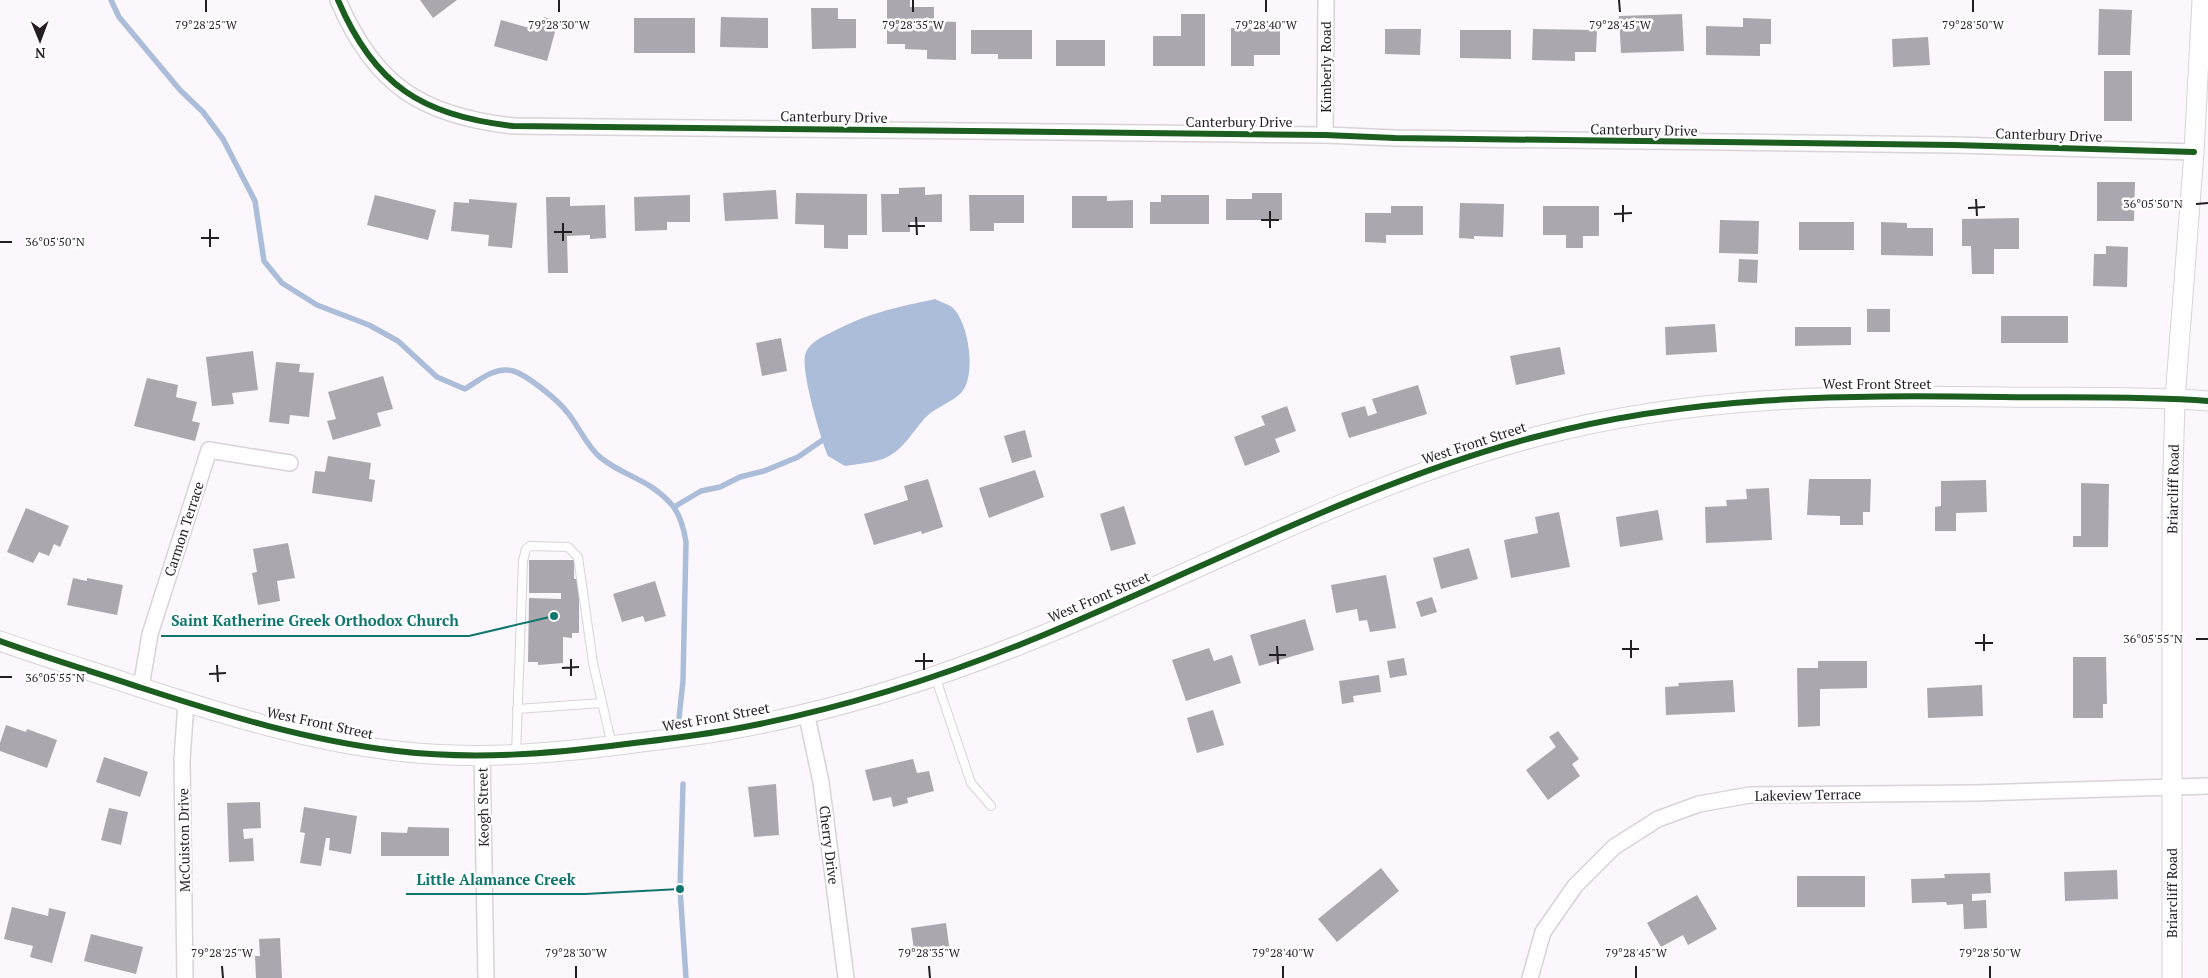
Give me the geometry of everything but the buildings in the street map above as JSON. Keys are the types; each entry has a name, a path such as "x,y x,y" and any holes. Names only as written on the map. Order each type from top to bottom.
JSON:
{"street":[{"name":"Canterbury Drive","path":"338,0 364,52 398,86 426,104 482,123 513,126 1325,135 1405,139 1954,145 2194,152"},
{"name":"Kimberly Road","path":"1325,135 1326,0"},
{"name":"Briarcliff Road","path":"2172,978 2172,508 2175,398 2194,152 2202,0"},
{"name":"West Front Street","path":"0,641 186,702 277,729 340,743 397,751 482,756 516,755 612,746 733,729 806,712 935,676 1048,633 1400,480 1496,447 1594,423 1692,406 1828,396 2175,398 2208,401"},
{"name":"Carmon Terrace","path":"141,687 150,634 209,450 290,463"},
{"name":"McCuiston Drive","path":"185,978 182,760 186,702"},
{"name":"Cherry Drive","path":"806,712 821,782 846,978"},
{"name":"Keogh Street","path":"482,756 486,978"},
{"name":"Lakeview Terrace","path":"1530,978 1543,932 1575,886 1614,847 1658,819 1699,804 1750,795 1977,793 2208,786"}],"lane":[{"path":"516,755 523,561 526,549 530,546 562,546 574,551 578,557 584,604 612,746"},
{"path":"935,676 971,783 991,806"},
{"path":"518,709 602,703"}],"water":[{"path":"935,299 952,307 958,314 967,337 970,363 969,375 961,393 926,417 907,441 890,456 845,466 828,456 816,420 808,387 805,360 808,349 819,339 869,316 894,308"}],"waterway":[{"path":"111,0 119,17 180,90 203,112 223,139 255,201 264,261 282,283 317,305 369,325 398,341 437,377 465,389 482,378 500,370 519,373 542,388 563,407 591,448 601,458 646,484 673,506 682,523 686,542 683,681 679,718"},
{"path":"674,507 701,491 720,487 740,477 764,471 798,457 827,437"},
{"path":"683,784 680,889 686,978"}],"cycle path":[{"path":"338,0 352,29 368,54 385,75 405,91 427,104 452,114 513,126 1325,135 1395,138 1954,145 2194,152"},
{"path":"0,641 204,708 300,734 364,747 454,755 512,755 597,748 728,730 809,713 890,691 969,664 1046,634 1348,501 1410,477 1535,437 1594,423 1709,405 1767,400 1942,396 2156,398 2208,401"}],"place":[{"name":"Saint Katherine Greek Orthodox Church","path":"554,616"},
{"name":"Little Alamance Creek","path":"680,889"}]}
